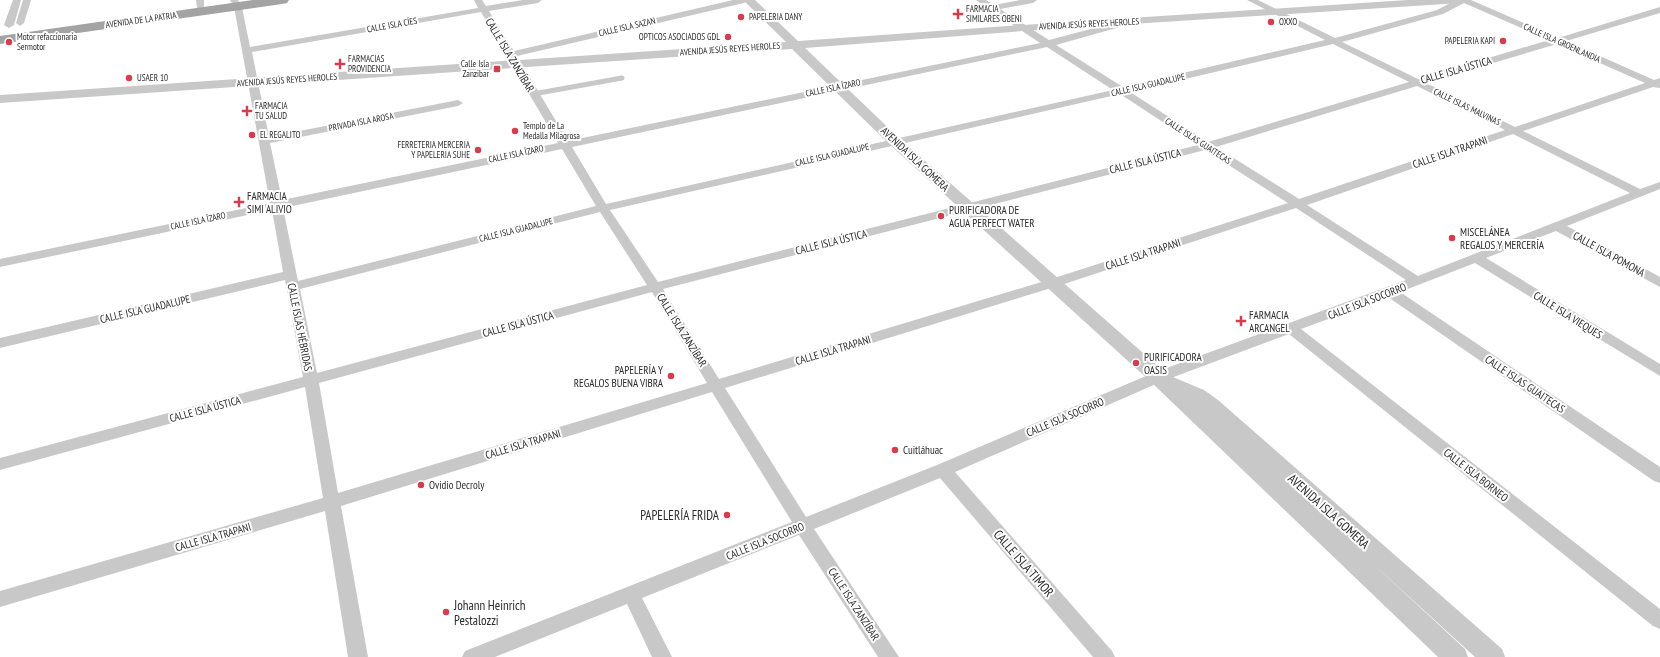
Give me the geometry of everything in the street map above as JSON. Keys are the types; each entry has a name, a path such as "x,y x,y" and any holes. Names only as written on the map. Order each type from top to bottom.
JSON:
{"main road":[{"name":"AVENIDA DE LA PATRIA","path":"60,18 198,4 236,4 282,0"},
{"name":"AVENIDA DE LA PATRIA","path":"0,40 198,4"},
{"path":"10,25 36,21"}],"street":[{"path":"10,25 17,0"},
{"path":"10,25 27,0"},
{"name":"CALLE ISLA CÍES","path":"247,50 480,5 538,0"},
{"name":"CALLE ISLA SAZAN","path":"512,59 744,0"},
{"name":"AVENIDA ISLA GOMERA","path":"749,0 792,40 894,141 1158,377 1456,657"},
{"name":"CALLE ISLAS GUAITECAS","path":"980,0 1417,281"},
{"path":"992,8 1033,0"},
{"path":"1254,1 1269,0"},
{"name":"AVENIDA JESÚS REYES HEROLES","path":"792,40 1010,19 1254,1 1300,0"},
{"name":"AVENIDA JESÚS REYES HEROLES","path":"0,99 252,78 792,40 1124,22 1460,0"},
{"name":"CALLE ISLA GROENLANDIA","path":"1464,0 1658,84"},
{"name":"CALLE ISLA GUADALUPE","path":"0,343 291,281 894,141 1121,91 1334,41 1440,12 1464,0"},
{"name":"CALLE ISLAS MALVINAS","path":"1254,1 1640,193"},
{"name":"CALLE ISLAS HÉBRIDAS","path":"236,4 247,50 311,381 358,657"},
{"name":"CALLE ISLA ZANZÍBAR","path":"480,5 563,144 655,287 802,526 889,657"},
{"name":"CALLE ISLA ÚSTICA","path":"0,464 655,287 1206,146 1415,82 1660,10"},
{"name":"CALLE ISLA ÍZARO","path":"0,262 839,86 1048,44 1124,22"},
{"name":"AVENIDA JESÚS REYES HEROLES","path":"0,92 252,78"},
{"name":"CALLE ISLA TRAPANI","path":"0,599 332,502 1053,283 1658,84"},
{"name":"PRIVADA ISLA AROSA","path":"264,141 458,103"},
{"name":"CALLE ISLA SOCORRO","path":"472,657 943,470 1158,377 1390,292 1660,185"},
{"name":"CALLE ISLA POMONA","path":"1557,226 1660,282"},
{"name":"CALLE ISLA VIEQUES","path":"1476,258 1660,371"},
{"name":"CALLE ISLAS GUAITECAS","path":"1390,292 1660,476"},
{"name":"CALLE ISLA BORNEO","path":"1292,329 1660,620"},
{"name":"AVENIDA ISLA GOMERA","path":"1158,377 1190,391 1211,405 1493,657"},
{"name":"CALLE ISLA TIMOR","path":"943,470 1105,657"},
{"path":"631,594 662,657"}],"lane":[{"path":"533,94 622,78"}],"place":[{"name":"FARMACIA SIMILARES OBENI","path":"958,14"},
{"name":"PAPELERIA DANY","path":"741,17"},
{"name":"OXXO","path":"1271,22"},
{"name":"OPTICOS ASOCIADOS GDL","path":"728,37"},
{"name":"PAPELERIA KAPI","path":"1503,41"},
{"name":"Motor refaccionaria Sermotor","path":"9,42"},
{"name":"FARMACIAS PROVIDENCIA","path":"340,64"},
{"name":"Calle Isla Zanzibar","path":"497,69"},
{"name":"USAER 10","path":"129,78"},
{"name":"FARMACIA TU SALUD","path":"247,111"},
{"name":"Templo de La Medalla Milagrosa","path":"515,131"},
{"name":"EL REGALITO","path":"252,135"},
{"name":"FERRETERIA MERCERIA Y PAPELERIA SUHE","path":"478,150"},
{"name":"FARMACIA SIMI ALIVIO","path":"239,202"},
{"name":"PURIFICADORA DE AGUA PERFECT WATER","path":"941,216"},
{"name":"MISCELÁNEA REGALOS Y MERCERÍA","path":"1452,238"},
{"name":"FARMACIA ARCANGEL","path":"1241,321"},
{"name":"PURIFICADORA OASIS","path":"1136,363"},
{"name":"PAPELERÍA Y REGALOS BUENA VIBRA","path":"671,376"},
{"name":"Cuitláhuac","path":"895,450"},
{"name":"Ovidio Decroly","path":"421,485"},
{"name":"PAPELERÍA FRIDA","path":"727,515"},
{"name":"Johann Heinrich Pestalozzi","path":"446,612"}]}
